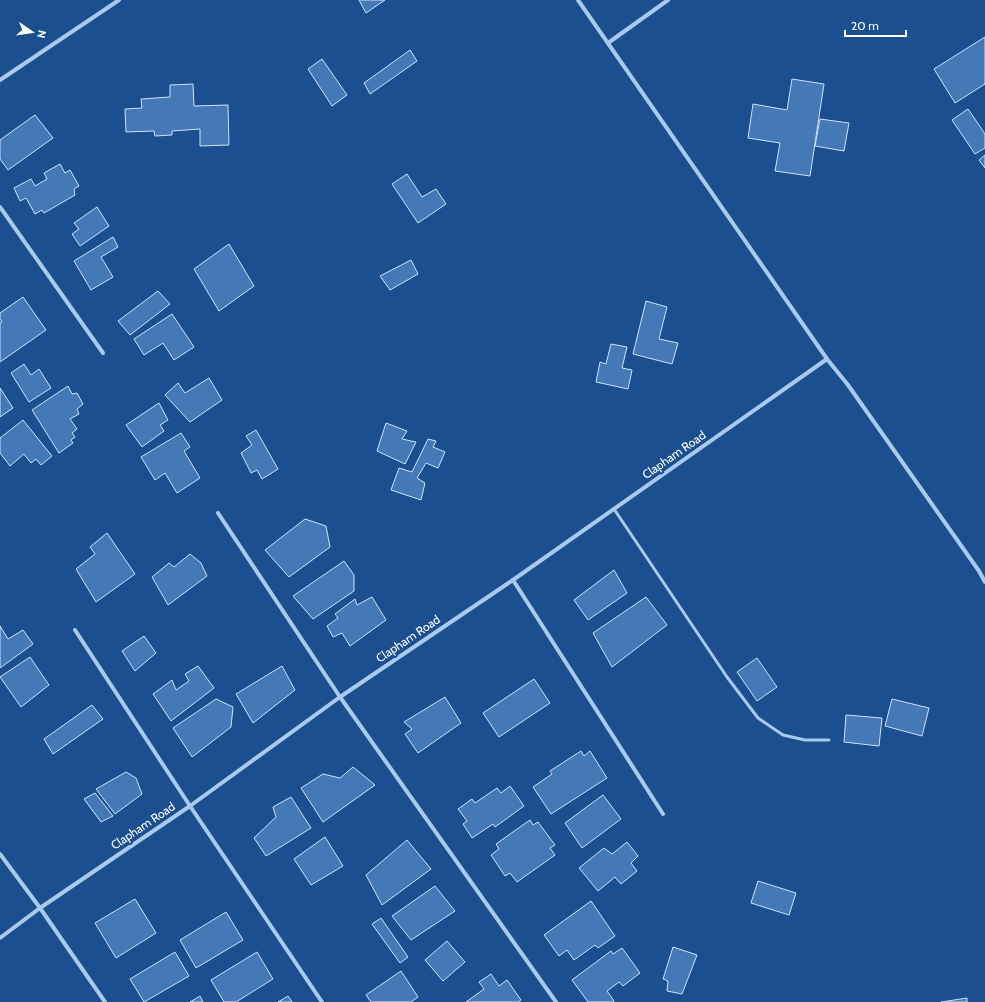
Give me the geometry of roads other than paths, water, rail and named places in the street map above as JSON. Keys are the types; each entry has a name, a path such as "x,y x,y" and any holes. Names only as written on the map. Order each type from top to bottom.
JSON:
{"street":[{"path":"0,80 119,0"},
{"path":"578,0 827,359 853,391 979,571 985,582"},
{"path":"608,43 668,0"},
{"path":"0,207 103,353"},
{"name":"Clapham Road","path":"0,938 40,908 190,806 340,697 513,580 827,359"},
{"path":"218,513 340,697 556,1002"},
{"path":"513,580 663,814"},
{"path":"75,630 190,806 322,1002"},
{"path":"0,854 40,908 104,1002"}],"lane":[{"path":"614,509 728,677 758,718 783,735 805,740 829,740"}]}
